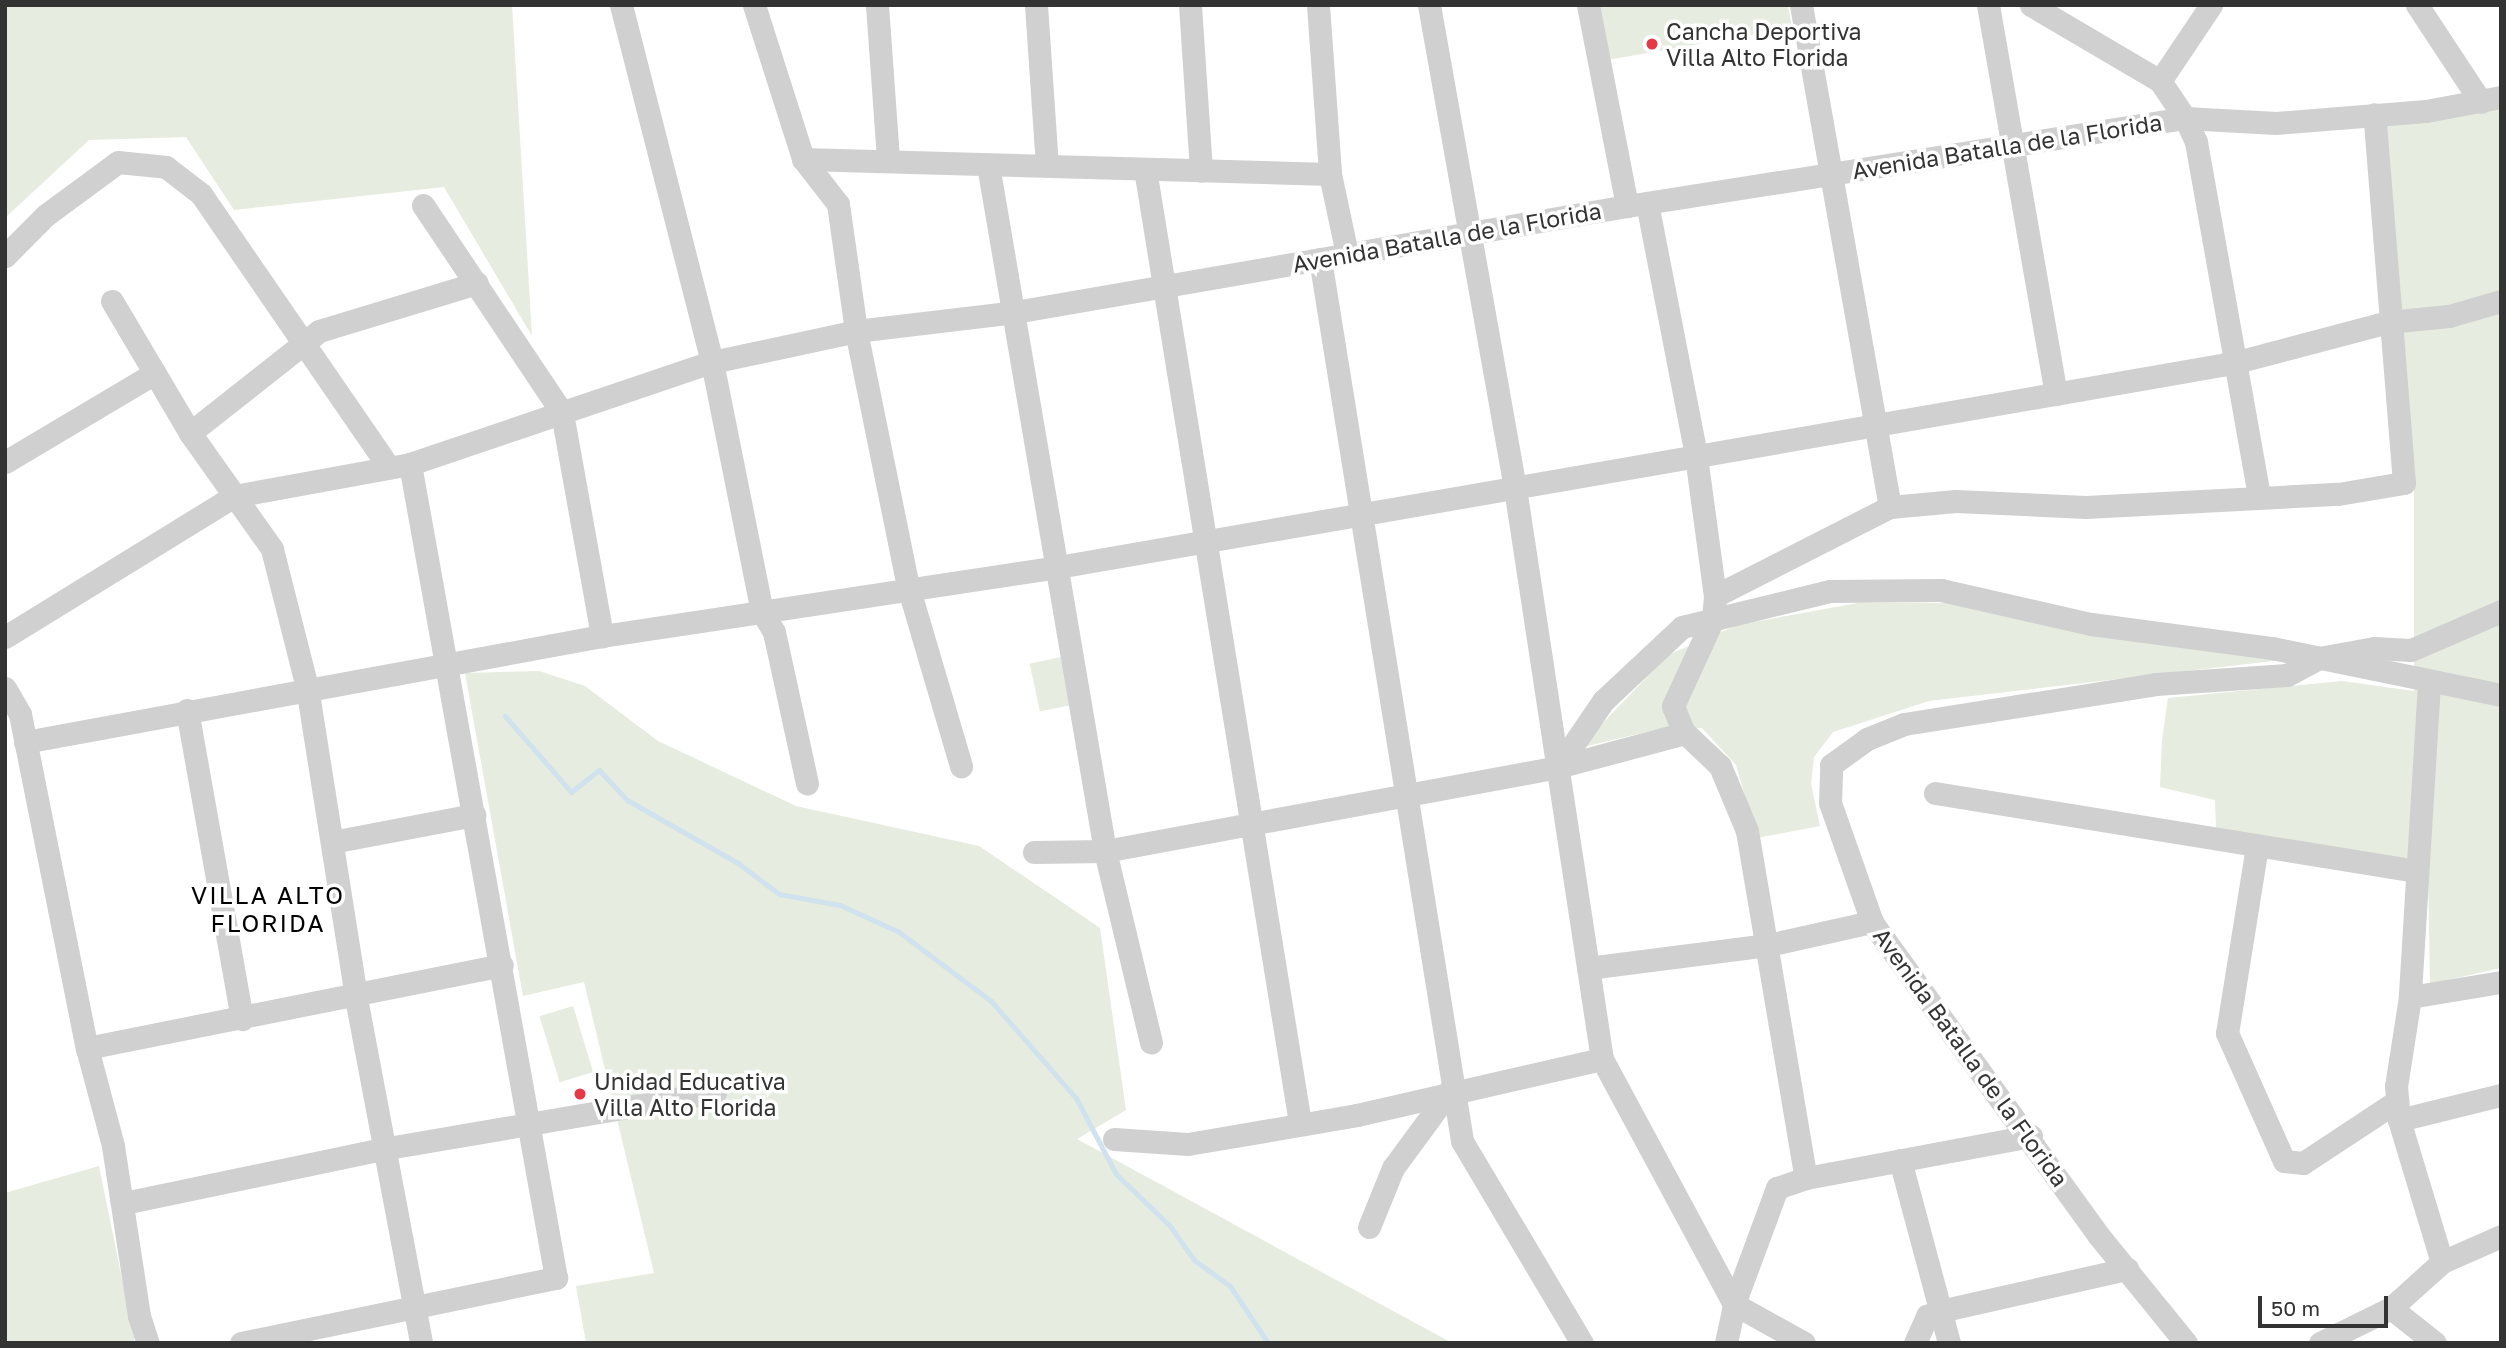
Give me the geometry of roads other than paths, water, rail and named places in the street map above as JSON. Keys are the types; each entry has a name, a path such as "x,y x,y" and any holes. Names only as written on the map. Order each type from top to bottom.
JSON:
{"street":[{"path":"621,5 712,362 762,612 774,632 807,783"},
{"path":"754,5 803,159 838,204 856,331 908,586 961,766"},
{"path":"877,5 888,160"},
{"path":"1036,5 1047,166"},
{"path":"1190,5 1201,171"},
{"path":"1318,5 1330,174 1347,254"},
{"path":"1429,5 1515,488 1602,1059 1734,1304 1804,1343"},
{"path":"1588,5 1696,456 1714,607 1673,706 1685,733 1720,766 1736,795 1768,945 1806,1178"},
{"path":"1801,5 1890,507"},
{"path":"1988,5 2056,394"},
{"path":"2031,5 2160,81 2185,118 2196,142 2233,363 2259,496"},
{"path":"2160,81 2211,5"},
{"path":"2417,5 2491,99"},
{"name":"Avenida Batalla de la Florida","path":"234,496 399,466 712,362 856,331 1015,312 1637,204 2185,118 2276,123 2491,99"},
{"path":"1558,767 1575,736 1613,691 1682,627 1890,507 1956,501 2087,507 2338,494 2404,484 2388,322 2374,114"},
{"path":"803,159 1330,174"},
{"path":"5,256 46,215 118,162 166,167 201,194 304,343 399,466 447,663 556,1278 241,1343"},
{"path":"988,164 1105,851 1151,1043"},
{"path":"1145,169 1255,821 1300,1122"},
{"path":"423,205 562,413 602,636"},
{"path":"1320,259 1451,1089 1462,1141 1582,1343"},
{"path":"190,433 318,331 477,283"},
{"path":"112,301 190,433 272,549 307,687 356,998 388,1148 421,1343"},
{"path":"25,742 307,687 602,636 762,612 908,586 1058,567 2233,363 2388,322 2449,316 2501,301"},
{"path":"5,463 155,373"},
{"path":"5,637 234,496"},
{"path":"1714,607 1830,591 1941,590 2091,624 2319,658 2501,695"},
{"name":"Avenida Batalla de la Florida","path":"2186,1343 2127,1269 1872,922 1830,803 1831,765 1846,751 1904,724 2156,684 2287,675 2319,658 2374,648 2411,650 2501,611"},
{"path":"2429,682 2410,997 2398,1111 2442,1262"},
{"path":"5,688 20,713 87,1048 124,1203 139,1316 148,1343"},
{"path":"187,710 242,1019"},
{"path":"1034,852 1105,851 1255,821 1558,767 1685,733"},
{"path":"1935,793 2416,872"},
{"path":"332,842 474,815"},
{"path":"2257,846 2227,1033 2284,1161 2303,1163 2398,1111 2501,1095"},
{"path":"1588,968 1768,945 1872,922"},
{"path":"87,1048 356,998 502,965"},
{"path":"2410,997 2501,982"},
{"path":"1114,1139 1188,1144 1300,1122 1357,1115 1451,1089 1602,1059"},
{"path":"1369,1227 1393,1168 1451,1089"},
{"path":"124,1203 388,1148 530,1126 715,1092"},
{"path":"1726,1343 1734,1304 1777,1188 1806,1178 2031,1136"},
{"path":"1900,1160 1949,1343"},
{"path":"2320,1343 2391,1308 2442,1262 2501,1236"},
{"path":"1915,1343 1927,1316 1940,1311 2127,1269"},
{"path":"2391,1308 2435,1343"}],"waterway":[{"path":"505,716 571,792 599,770 627,800 738,863 779,894 840,905 899,932 991,1001 1076,1098 1116,1174 1170,1226 1194,1260 1230,1286 1268,1343"}],"place":[{"name":"Cancha Deportiva Villa Alto Florida","path":"1652,44"},
{"name":"Unidad Educativa Villa Alto Florida","path":"580,1094"}],"district":[{"name":"VILLA ALTO FLORIDA","path":"268,909"}]}
